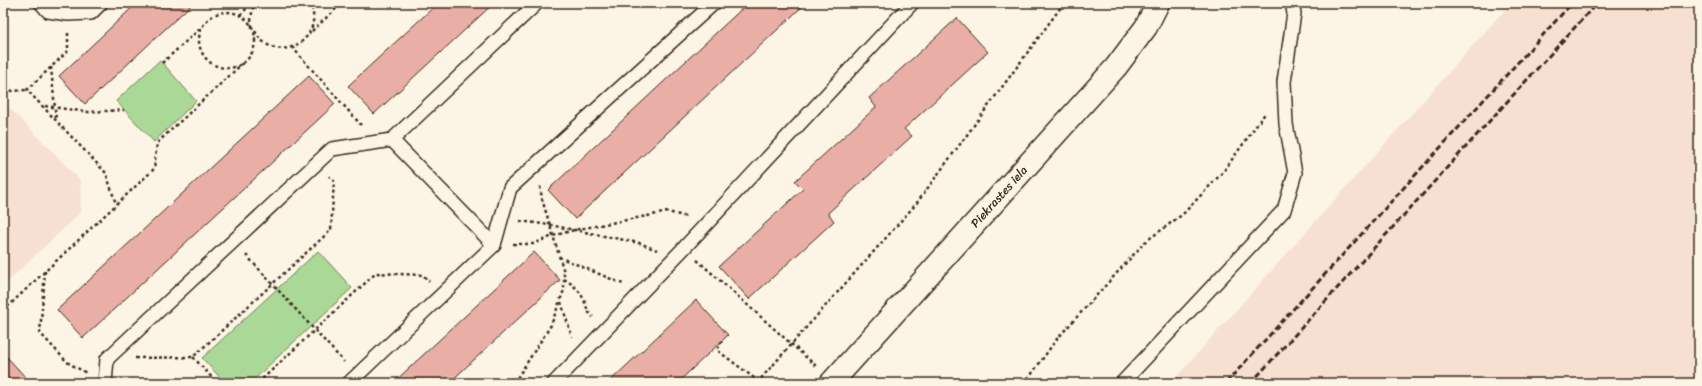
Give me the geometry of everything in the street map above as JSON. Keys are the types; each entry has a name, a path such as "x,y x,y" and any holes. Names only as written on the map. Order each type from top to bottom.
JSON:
{"street":[{"name":"Piekrastes iela","path":"832,382 1116,67 1146,28 1158,3"}],"lane":[{"path":"41,3 48,11 68,14 91,13 101,3"},
{"path":"106,383 107,359 332,149 392,140 537,3"},
{"path":"353,380 494,245 510,188 714,3"},
{"path":"554,383 684,248 912,3"},
{"path":"1122,383 1284,210 1295,173 1286,124 1285,86 1294,13 1292,3"},
{"path":"392,140 494,245"}],"path":[{"path":"240,15 253,3"},
{"path":"3,311 154,169 157,143 250,55 254,46 255,37 250,18 253,3"},
{"path":"162,63 202,27 207,20 214,15 223,12 232,12 247,20 258,37 266,44 276,48 287,49 297,46 306,39 312,30 314,19 313,10 310,3"},
{"path":"308,34 342,3"},
{"path":"722,341 717,350 757,382 916,204 1064,3"},
{"path":"27,90 68,50 68,14"},
{"path":"202,27 199,35 199,44 208,61 217,66 226,68 244,62"},
{"path":"292,47 376,142"},
{"path":"51,67 56,119"},
{"path":"3,81 12,90 27,90 44,106 106,173 116,204"},
{"path":"1023,383 1031,375 1056,340 1146,242 1183,214 1223,172 1285,86"},
{"path":"44,106 88,112 124,110"},
{"path":"107,359 193,357 331,230 334,181 318,162"},
{"path":"514,383 551,325 564,290 564,272 542,199 536,164"},
{"path":"494,245 533,244 552,236 574,230 668,212 708,222"},
{"path":"502,218 550,225 639,243 674,257"},
{"path":"233,241 314,330 353,380"},
{"path":"684,248 792,343 832,382"},
{"path":"559,257 612,279 640,293"},
{"path":"45,271 40,333 67,362 90,376"},
{"path":"258,383 376,273 423,275 443,294"},
{"path":"564,279 572,284 580,294 588,313 606,329"},
{"path":"560,301 580,356"},
{"path":"193,357 217,383"}],"shaded area":[{"path":"1511,3 1699,3 1699,383 1171,383"},
{"path":"3,101 80,180 81,212 3,286"}],"green space":[{"path":"160,60 196,101 154,142 116,101"},
{"path":"318,251 352,288 250,383 225,383 202,358"}],"building":[{"path":"137,3 193,3 85,104 59,76"},
{"path":"438,3 494,3 374,114 348,86"},
{"path":"748,3 806,3 575,219 548,190"},
{"path":"957,18 988,52 904,129 912,136 828,213 834,221 749,299 719,266 803,189 795,181 876,107 869,98"},
{"path":"309,76 335,104 83,338 57,310"},
{"path":"534,252 560,280 449,383 393,383"},
{"path":"696,300 728,335 722,341 677,383 608,383"},
{"path":"6,356 31,383 3,383 3,359"}],"railway":[{"path":"1226,383 1572,3"},
{"path":"1251,383 1597,3"}]}
